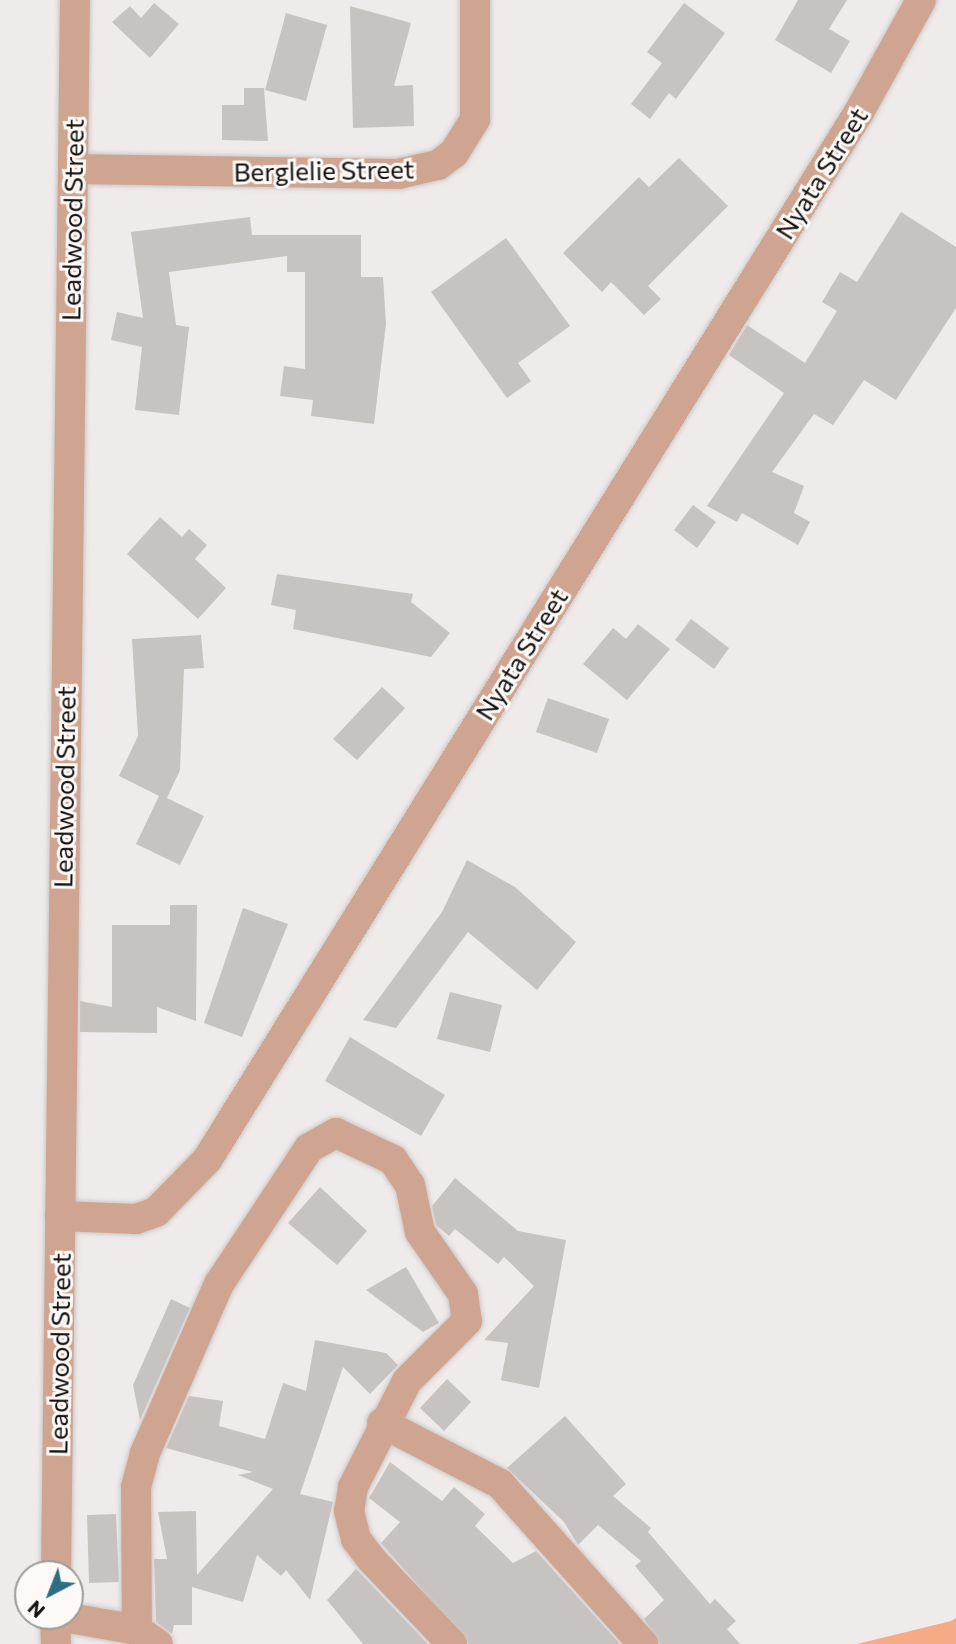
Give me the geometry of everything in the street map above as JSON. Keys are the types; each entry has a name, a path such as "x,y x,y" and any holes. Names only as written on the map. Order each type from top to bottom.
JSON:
{"street":[{"name":"Leadwood Street","path":"56,1560 75,0"},
{"name":"Berglelie Street","path":"73,169 398,174 438,164 454,153 475,120 475,0"},
{"name":"Nyata Street","path":"60,1216 136,1219 156,1212 206,1160 859,112 920,0"},
{"path":"84,1622 147,1637 136,1487 145,1453 219,1284 309,1148 336,1133 393,1160 410,1185 420,1232 463,1294 467,1321 407,1381 382,1423 353,1487 349,1511 356,1539 452,1644"},
{"path":"382,1423 500,1484 643,1644"}],"shaded area":[{"path":"956,1618 956,1644 857,1644 951,1621"}],"building":[{"path":"798,0 847,0 829,29 850,41 831,73 775,40"},
{"path":"154,3 179,24 150,58 112,22 130,6 141,18"},
{"path":"684,3 725,33 676,99 669,93 650,119 631,104 662,63 647,52"},
{"path":"350,6 411,23 394,86 413,85 414,126 353,128"},
{"path":"286,13 327,25 306,101 265,90"},
{"path":"244,88 264,88 268,141 222,140 222,105 244,105"},
{"path":"679,158 728,206 648,286 661,299 644,315 611,282 602,292 563,253 639,177 649,187"},
{"path":"901,212 956,247 956,308 896,400 864,380 833,425 814,414 772,472 804,486 794,513 810,522 798,545 742,513 737,522 707,506 784,393 729,355 747,325 805,363 837,311 822,302 840,272 857,282"},
{"path":"250,217 252,235 361,235 361,277 383,277 386,324 374,424 311,416 313,400 280,396 284,366 305,369 305,272 287,272 287,256 169,272 176,325 189,327 179,415 135,410 142,347 111,340 117,312 143,318 131,232"},
{"path":"506,238 570,326 518,363 531,381 507,398 431,292"},
{"path":"693,505 716,522 697,548 674,530"},
{"path":"160,517 182,537 189,529 207,545 195,559 226,588 198,619 127,554"},
{"path":"277,574 413,594 411,602 450,633 431,657 293,629 296,610 271,605"},
{"path":"691,619 729,648 714,669 675,640"},
{"path":"638,624 670,649 627,700 583,664 613,628 626,639"},
{"path":"201,635 204,668 184,669 180,770 167,798 204,816 180,865 136,844 159,796 119,776 138,736 132,639"},
{"path":"382,687 405,708 357,760 333,739"},
{"path":"548,698 609,719 597,753 536,732"},
{"path":"467,860 515,887 576,942 537,990 468,932 396,1028 363,1020 442,912"},
{"path":"170,905 197,905 196,1021 157,1007 157,1033 80,1032 80,1001 112,1007 112,925 170,925"},
{"path":"243,908 288,924 242,1037 204,1023"},
{"path":"450,992 502,1005 490,1052 437,1039"},
{"path":"350,1037 445,1095 421,1136 325,1081"},
{"path":"455,1178 518,1231 566,1240 539,1388 501,1380 508,1343 484,1340 534,1286 504,1257 498,1264 455,1229 449,1236 436,1225 432,1206"},
{"path":"320,1187 367,1231 337,1265 288,1223"},
{"path":"406,1267 439,1323 423,1332 366,1290"},
{"path":"171,1299 190,1308 140,1420 133,1385"},
{"path":"315,1340 386,1353 398,1365 370,1394 343,1367 300,1494 333,1502 310,1600 286,1570 281,1576 257,1555 243,1602 192,1587 192,1625 174,1625 172,1634 156,1622 154,1559 167,1559 158,1512 196,1511 197,1575 273,1489 238,1475 253,1472 166,1448 189,1396 223,1401 219,1426 265,1439 283,1383 306,1391"},
{"path":"447,1379 471,1402 444,1431 420,1408"},
{"path":"565,1416 626,1484 613,1496 651,1528 648,1532 710,1604 715,1599 736,1621 727,1629 740,1644 660,1644 644,1619 664,1600 635,1566 641,1561 598,1525 578,1545 564,1522 507,1468"},
{"path":"390,1462 442,1501 454,1487 485,1514 475,1526 513,1563 536,1551 620,1644 469,1644 381,1543 400,1522 369,1498"},
{"path":"116,1514 119,1582 89,1583 87,1515"},
{"path":"356,1569 428,1644 363,1644 327,1600"}]}
